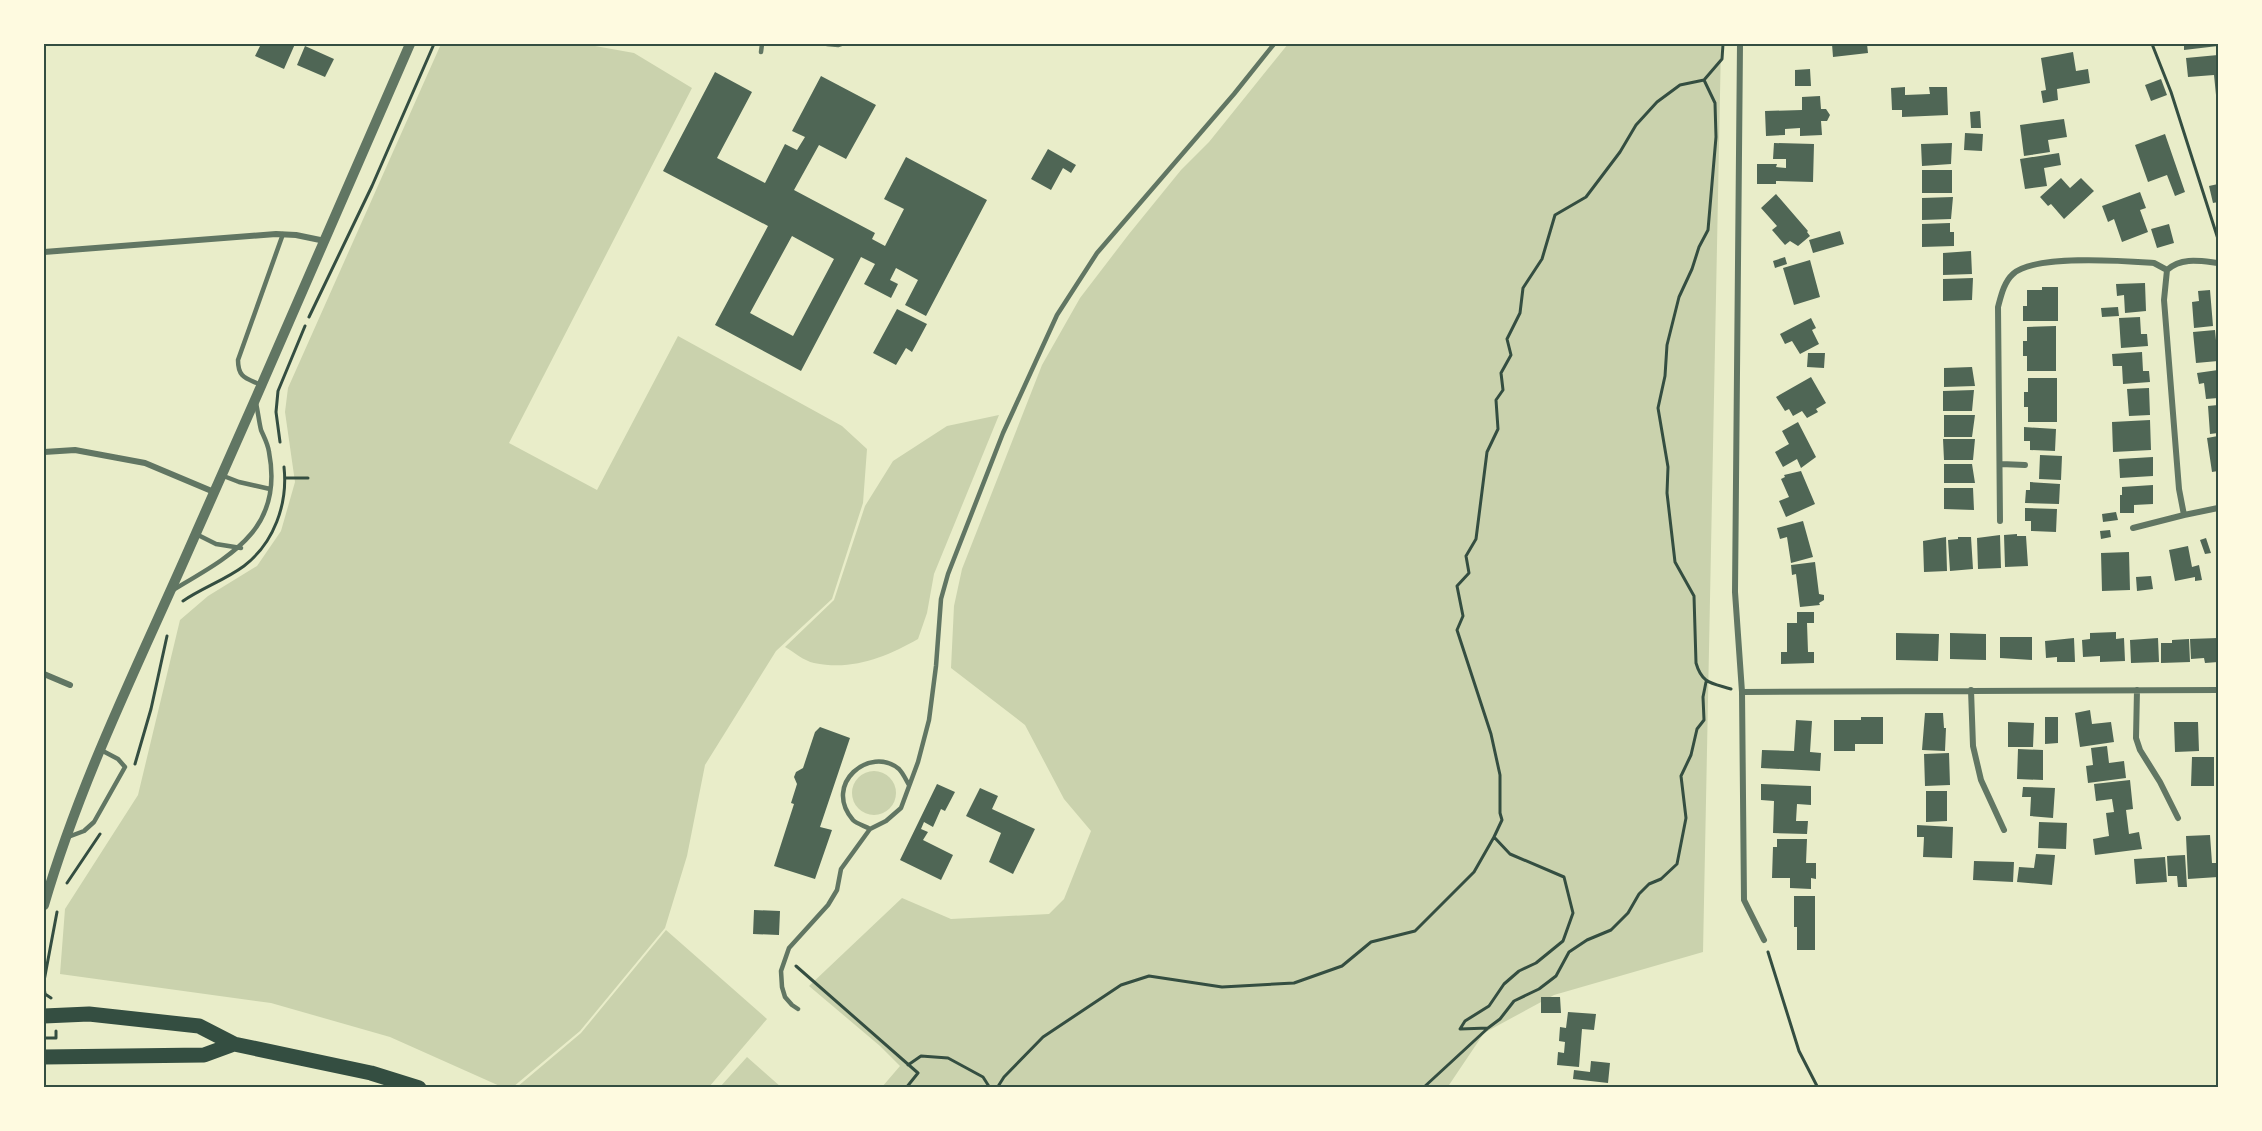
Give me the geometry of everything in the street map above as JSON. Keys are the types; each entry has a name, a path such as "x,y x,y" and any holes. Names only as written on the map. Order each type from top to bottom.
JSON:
{"main road":[{"path":"44,1016 89,1014 199,1026 234,1044 371,1073 419,1088"},
{"path":"44,1057 204,1055 234,1044"}],"street":[{"path":"44,905 65,838 99,749 196,534 410,44"},
{"path":"1740,44 1735,592 1742,692 1744,900 1764,940"},
{"path":"44,252 284,234 325,241"},
{"path":"2184,515 2179,489 2164,300 2167,270 2175,263 2194,260 2218,263"},
{"path":"2000,521 1998,307 2002,291 2012,274 2022,268 2062,261 2154,263 2167,270"},
{"path":"44,452 75,450 145,463 214,492"},
{"path":"2001,464 2025,465"},
{"path":"2133,528 2218,508"},
{"path":"44,674 70,685"},
{"path":"1971,690 1973,747 1981,780 2004,830"},
{"path":"2137,690 2136,738 2140,750 2160,782 2178,818"},
{"path":"1742,692 2218,690"}],"lane":[{"path":"760,52 762,44"},
{"path":"827,44 841,44"},
{"path":"798,1009 785,997 782,987 781,971 789,948 828,905 837,890 841,869 870,829 886,821 901,808 918,762 929,720 941,599 948,574 1003,433 1057,315 1097,253 1274,44"},
{"path":"261,385 242,376 238,369 238,360 284,234"},
{"path":"169,592 241,548 260,524 270,489 269,451 261,428 255,398"},
{"path":"221,476 270,489"},
{"path":"196,534 216,544 241,548"},
{"path":"65,838 84,831 94,822 125,767 118,759 99,749"},
{"path":"870,829 854,821 844,802 844,783 851,773 861,766 888,763 901,771 909,785"}],"path":[{"path":"281,447 276,412 278,391 434,44"},
{"path":"997,1088 1004,1077 1043,1037 1121,985 1149,976 1222,987 1294,983 1342,966 1371,942 1414,931 1474,872 1502,820 1500,775 1491,734 1457,630 1463,616 1457,586 1468,573 1466,556 1476,539 1487,452 1498,429 1496,400 1503,390 1501,373 1511,355 1507,339 1520,313 1523,288 1542,259 1555,215 1586,197 1620,152 1636,125 1657,102 1680,85 1704,80 1722,59 1723,44"},
{"path":"2152,44 2171,92 2218,239"},
{"path":"1704,80 1715,103 1716,137 1708,230 1678,297 1667,345 1665,376 1658,408 1668,467 1667,493 1675,562 1694,596 1696,663 1699,673 1706,682 1742,692"},
{"path":"179,607 183,600 243,567 263,548 274,528 285,492 282,458"},
{"path":"285,478 308,478"},
{"path":"133,769 151,709 168,633"},
{"path":"1423,1088 1500,1019 1514,1001 1539,989 1556,976 1569,952 1587,940 1611,930 1628,913 1639,894 1649,884 1661,879 1677,864 1686,818 1681,776 1691,755 1697,729 1704,720 1703,698 1706,682"},
{"path":"64,887 105,825"},
{"path":"1488,1028 1461,1029 1465,1021 1489,1006 1504,984 1519,971 1536,963 1563,941 1573,914 1564,877 1510,854 1494,837"},
{"path":"44,981 58,909"},
{"path":"1764,940 1799,1052 1818,1088"},
{"path":"781,971 794,964 918,1073 906,1088"},
{"path":"908,1065 921,1056 948,1058 983,1077 990,1088"}],"green space":[{"path":"441,44 584,44 634,53 692,88 509,443 597,490 678,336 842,426 867,449 863,503 832,599 776,651 705,765 687,856 665,928 580,1031 513,1087 502,1087 390,1037 271,1003 60,974 65,909 138,795 180,620 208,596 257,566 281,531 295,482 285,412 288,388"},
{"path":"1288,44 1721,44 1703,952 1554,995 1484,1033 1447,1088 882,1087 900,1066 880,1046 809,986 902,898 951,919 1049,914 1064,899 1091,831 1064,799 1025,725 951,668 954,606 962,569 1042,365 1080,298 1181,170 1209,142"},
{"path":"999,415 934,574 927,613 918,639 881,657 856,664 842,665 810,662 785,647 834,600 865,506 893,461 947,426"},
{"path":"874,771 889,778 896,793 889,808 874,815 859,808 852,793 859,778"},
{"path":"666,930 767,1019 709,1087 517,1087 581,1033"},
{"path":"747,1057 781,1087 720,1087"}],"building":[{"path":"261,44 295,44 284,69 255,56"},
{"path":"1832,44 1867,44 1868,53 1833,57"},
{"path":"2184,44 2218,44 2218,46 2184,50"},
{"path":"305,46 334,59 325,77 297,65"},
{"path":"2073,52 2076,71 2088,69 2090,83 2057,89 2058,100 2043,103 2041,91 2046,90 2041,58"},
{"path":"2218,55 2217,105 2214,75 2188,77 2186,58"},
{"path":"1810,69 1811,86 1795,86 1795,70"},
{"path":"715,72 752,92 717,158 765,183 785,144 797,150 805,137 792,131 821,76 876,105 846,159 819,145 794,190 875,233 872,239 885,246 904,209 884,199 906,157 987,200 926,316 905,305 918,280 896,268 890,280 898,284 891,298 864,284 875,264 861,257 801,371 715,325 768,226 663,171","holes":["792,236 834,259 793,336 750,313"]},
{"path":"2161,79 2167,95 2151,101 2145,85"},
{"path":"1905,87 1905,95 1930,94 1929,87 1947,87 1948,115 1902,117 1902,110 1892,110 1891,88"},
{"path":"1820,96 1821,109 1826,109 1830,115 1827,121 1821,121 1822,135 1800,136 1800,128 1785,129 1785,135 1766,136 1765,111 1802,110 1802,97"},
{"path":"1980,111 1981,128 1971,128 1970,112"},
{"path":"2064,119 2067,137 2048,140 2050,152 2024,156 2020,125"},
{"path":"1965,133 1983,134 1982,151 1964,150"},
{"path":"2165,134 2185,192 2175,196 2167,175 2148,182 2135,145"},
{"path":"1774,143 1814,144 1813,182 1776,181 1776,184 1757,184 1757,164 1777,164 1776,167 1786,168 1786,159 1773,159"},
{"path":"1952,143 1951,164 1922,166 1921,144"},
{"path":"1048,149 1076,165 1071,173 1063,168 1051,190 1031,179"},
{"path":"2059,153 2061,165 2044,168 2047,186 2025,189 2020,159"},
{"path":"1922,170 1952,170 1952,193 1922,193"},
{"path":"2061,178 2070,188 2081,178 2094,191 2064,219 2051,204 2048,206 2040,197"},
{"path":"2218,184 2218,202 2213,203 2209,186"},
{"path":"2140,192 2146,208 2140,210 2148,232 2122,242 2114,219 2108,222 2102,206"},
{"path":"1776,194 1808,231 1810,236 1798,246 1790,241 1785,245 1772,230 1777,226 1761,208"},
{"path":"1953,197 1951,219 1922,220 1922,198"},
{"path":"1950,223 1950,232 1954,232 1954,246 1922,247 1922,224"},
{"path":"2169,224 2174,243 2157,248 2151,229"},
{"path":"1840,231 1844,244 1813,253 1809,240"},
{"path":"1971,251 1972,274 1943,275 1943,253"},
{"path":"1785,257 1787,264 1775,268 1773,261"},
{"path":"1810,260 1820,297 1794,305 1783,268"},
{"path":"1973,278 1972,300 1943,301 1943,279"},
{"path":"2145,283 2146,311 2125,313 2124,295 2117,296 2116,284"},
{"path":"2042,287 2058,287 2058,321 2023,321 2023,306 2027,306 2027,290 2042,290"},
{"path":"2210,290 2213,326 2194,328 2192,302 2199,301 2198,291"},
{"path":"2118,307 2119,316 2102,317 2101,308"},
{"path":"897,309 927,324 912,352 906,348 896,365 873,353"},
{"path":"2140,317 2141,334 2147,334 2148,346 2121,348 2119,318"},
{"path":"1811,318 1816,328 1812,330 1819,344 1800,354 1792,341 1785,344 1780,334"},
{"path":"2056,326 2056,371 2027,371 2027,356 2023,356 2023,341 2027,341 2027,327"},
{"path":"2215,330 2218,361 2196,363 2193,332"},
{"path":"2142,352 2143,371 2149,371 2150,382 2123,384 2122,366 2113,366 2112,354"},
{"path":"1808,353 1825,353 1824,368 1807,367"},
{"path":"1972,367 1975,386 1944,387 1944,368"},
{"path":"2218,370 2218,398 2206,399 2204,383 2199,384 2197,373"},
{"path":"1811,377 1826,403 1816,409 1818,412 1807,418 1802,411 1793,416 1789,409 1785,411 1776,397"},
{"path":"2028,378 2057,378 2057,422 2028,422 2028,407 2024,407 2024,392 2028,392"},
{"path":"2149,388 2150,415 2129,416 2127,389"},
{"path":"1974,390 1972,411 1943,411 1943,391"},
{"path":"2218,405 2218,433 2210,434 2208,406"},
{"path":"1944,415 1975,415 1972,437 1944,437"},
{"path":"2150,420 2151,450 2113,452 2112,422"},
{"path":"1798,422 1816,457 1801,468 1797,459 1783,467 1775,452 1789,444 1782,431"},
{"path":"2024,427 2056,429 2055,451 2030,450 2030,441 2024,441"},
{"path":"2218,436 2218,471 2212,472 2207,438"},
{"path":"1943,439 1975,439 1973,460 1944,460"},
{"path":"2040,455 2062,456 2061,480 2039,479"},
{"path":"2153,457 2153,476 2120,478 2119,459"},
{"path":"1944,464 1972,464 1975,483 1944,483"},
{"path":"1801,471 1815,504 1786,517 1779,501 1789,497 1781,479 1785,477 1784,475"},
{"path":"2030,482 2060,484 2059,504 2025,503 2026,490 2030,490"},
{"path":"2153,485 2153,504 2134,505 2134,513 2120,513 2122,487"},
{"path":"1944,488 1973,488 1974,510 1944,509"},
{"path":"2025,508 2057,509 2056,532 2031,531 2031,521 2025,521"},
{"path":"2116,512 2118,520 2103,522 2102,514"},
{"path":"1803,521 1813,557 1791,563 1787,537 1780,539 1777,528"},
{"path":"2110,530 2111,537 2101,539 2100,531"},
{"path":"2017,534 2017,536 2026,536 2028,566 2005,567 2004,535"},
{"path":"2000,535 2001,568 1978,569 1977,538"},
{"path":"1946,537 1947,571 1924,572 1923,541"},
{"path":"1958,537 1971,537 1973,569 1950,571 1948,540 1958,539"},
{"path":"2206,538 2211,553 2205,554 2200,540"},
{"path":"2188,546 2192,567 2199,565 2202,580 2195,581 2195,577 2175,581 2169,550"},
{"path":"2129,552 2130,590 2102,591 2101,553"},
{"path":"1815,562 1819,594 1824,595 1824,600 1819,603 1820,605 1800,607 1796,574 1792,575 1791,565"},
{"path":"2151,576 2153,589 2137,591 2136,577"},
{"path":"1797,612 1814,612 1814,623 1807,623 1808,652 1814,652 1814,663 1781,664 1781,652 1787,652 1787,623 1797,623"},
{"path":"2116,632 2116,639 2124,638 2125,661 2100,662 2100,656 2083,657 2082,640 2090,639 2090,633"},
{"path":"1896,633 1939,634 1938,661 1896,660"},
{"path":"1950,633 1986,634 1986,660 1950,659"},
{"path":"2000,637 2032,637 2032,660 2000,658"},
{"path":"2074,638 2075,662 2057,662 2057,657 2046,658 2045,641"},
{"path":"2158,638 2159,662 2131,663 2130,640"},
{"path":"2218,638 2218,662 2205,663 2204,658 2191,659 2190,639"},
{"path":"2189,639 2190,662 2161,663 2161,643"},
{"path":"2090,710 2092,724 2111,722 2114,742 2080,747 2075,713"},
{"path":"1925,713 1943,713 1944,728 1946,728 1945,751 1922,750"},
{"path":"1861,717 1883,717 1883,744 1855,744 1855,751 1834,751 1834,720 1861,720"},
{"path":"2045,717 2058,717 2058,743 2045,744"},
{"path":"1796,720 1812,721 1810,752 1821,753 1820,771 1761,768 1762,750 1794,751"},
{"path":"2008,722 2034,723 2033,747 2008,747"},
{"path":"2174,722 2198,722 2199,751 2175,752"},
{"path":"820,727 850,738 820,827 832,830 815,879 774,866 794,804 791,803 797,784 794,777 796,772 803,768 815,732"},
{"path":"2107,746 2109,763 2124,761 2126,778 2088,783 2086,766 2093,765 2091,748"},
{"path":"2018,749 2043,750 2043,780 2017,779"},
{"path":"1949,753 1950,785 1925,786 1924,754"},
{"path":"2192,757 2214,757 2214,786 2191,786"},
{"path":"2130,780 2133,809 2126,810 2129,834 2139,832 2142,849 2095,855 2093,839 2109,836 2106,813 2114,812 2112,799 2096,801 2094,784"},
{"path":"937,784 955,792 945,811 941,809 933,827 924,822 921,829 928,832 923,840 953,855 941,880 900,860"},
{"path":"1761,784 1811,786 1811,805 1797,804 1796,821 1808,821 1807,834 1773,833 1774,801 1761,800"},
{"path":"2023,787 2055,788 2053,818 2030,816 2031,797 2022,797"},
{"path":"980,788 998,796 992,809 1035,829 1013,874 989,862 1001,833 966,816"},
{"path":"1926,791 1947,791 1947,821 1926,822"},
{"path":"2039,822 2067,823 2066,849 2038,848"},
{"path":"1917,825 1953,827 1952,858 1923,857 1924,837 1917,837"},
{"path":"2210,835 2212,863 2217,863 2218,877 2188,879 2186,836"},
{"path":"1777,839 1807,839 1806,863 1816,863 1816,879 1811,878 1811,889 1790,888 1790,878 1772,878 1773,847 1777,847"},
{"path":"2036,854 2055,855 2052,885 2017,882 2019,867 2034,868"},
{"path":"2185,855 2187,887 2178,887 2177,876 2168,876 2167,856"},
{"path":"2165,857 2167,882 2136,884 2134,859"},
{"path":"1974,861 2014,862 2013,882 1973,880"},
{"path":"1794,896 1815,896 1815,950 1797,950"},
{"path":"754,910 780,911 779,935 753,934"},
{"path":"1541,997 1560,997 1561,1013 1541,1013"},
{"path":"1568,1012 1596,1014 1594,1030 1582,1029 1579,1067 1557,1065 1558,1052 1564,1053 1565,1042 1559,1041 1560,1027 1566,1028"},
{"path":"1591,1061 1610,1063 1608,1083 1573,1079 1574,1070 1590,1072"}]}
